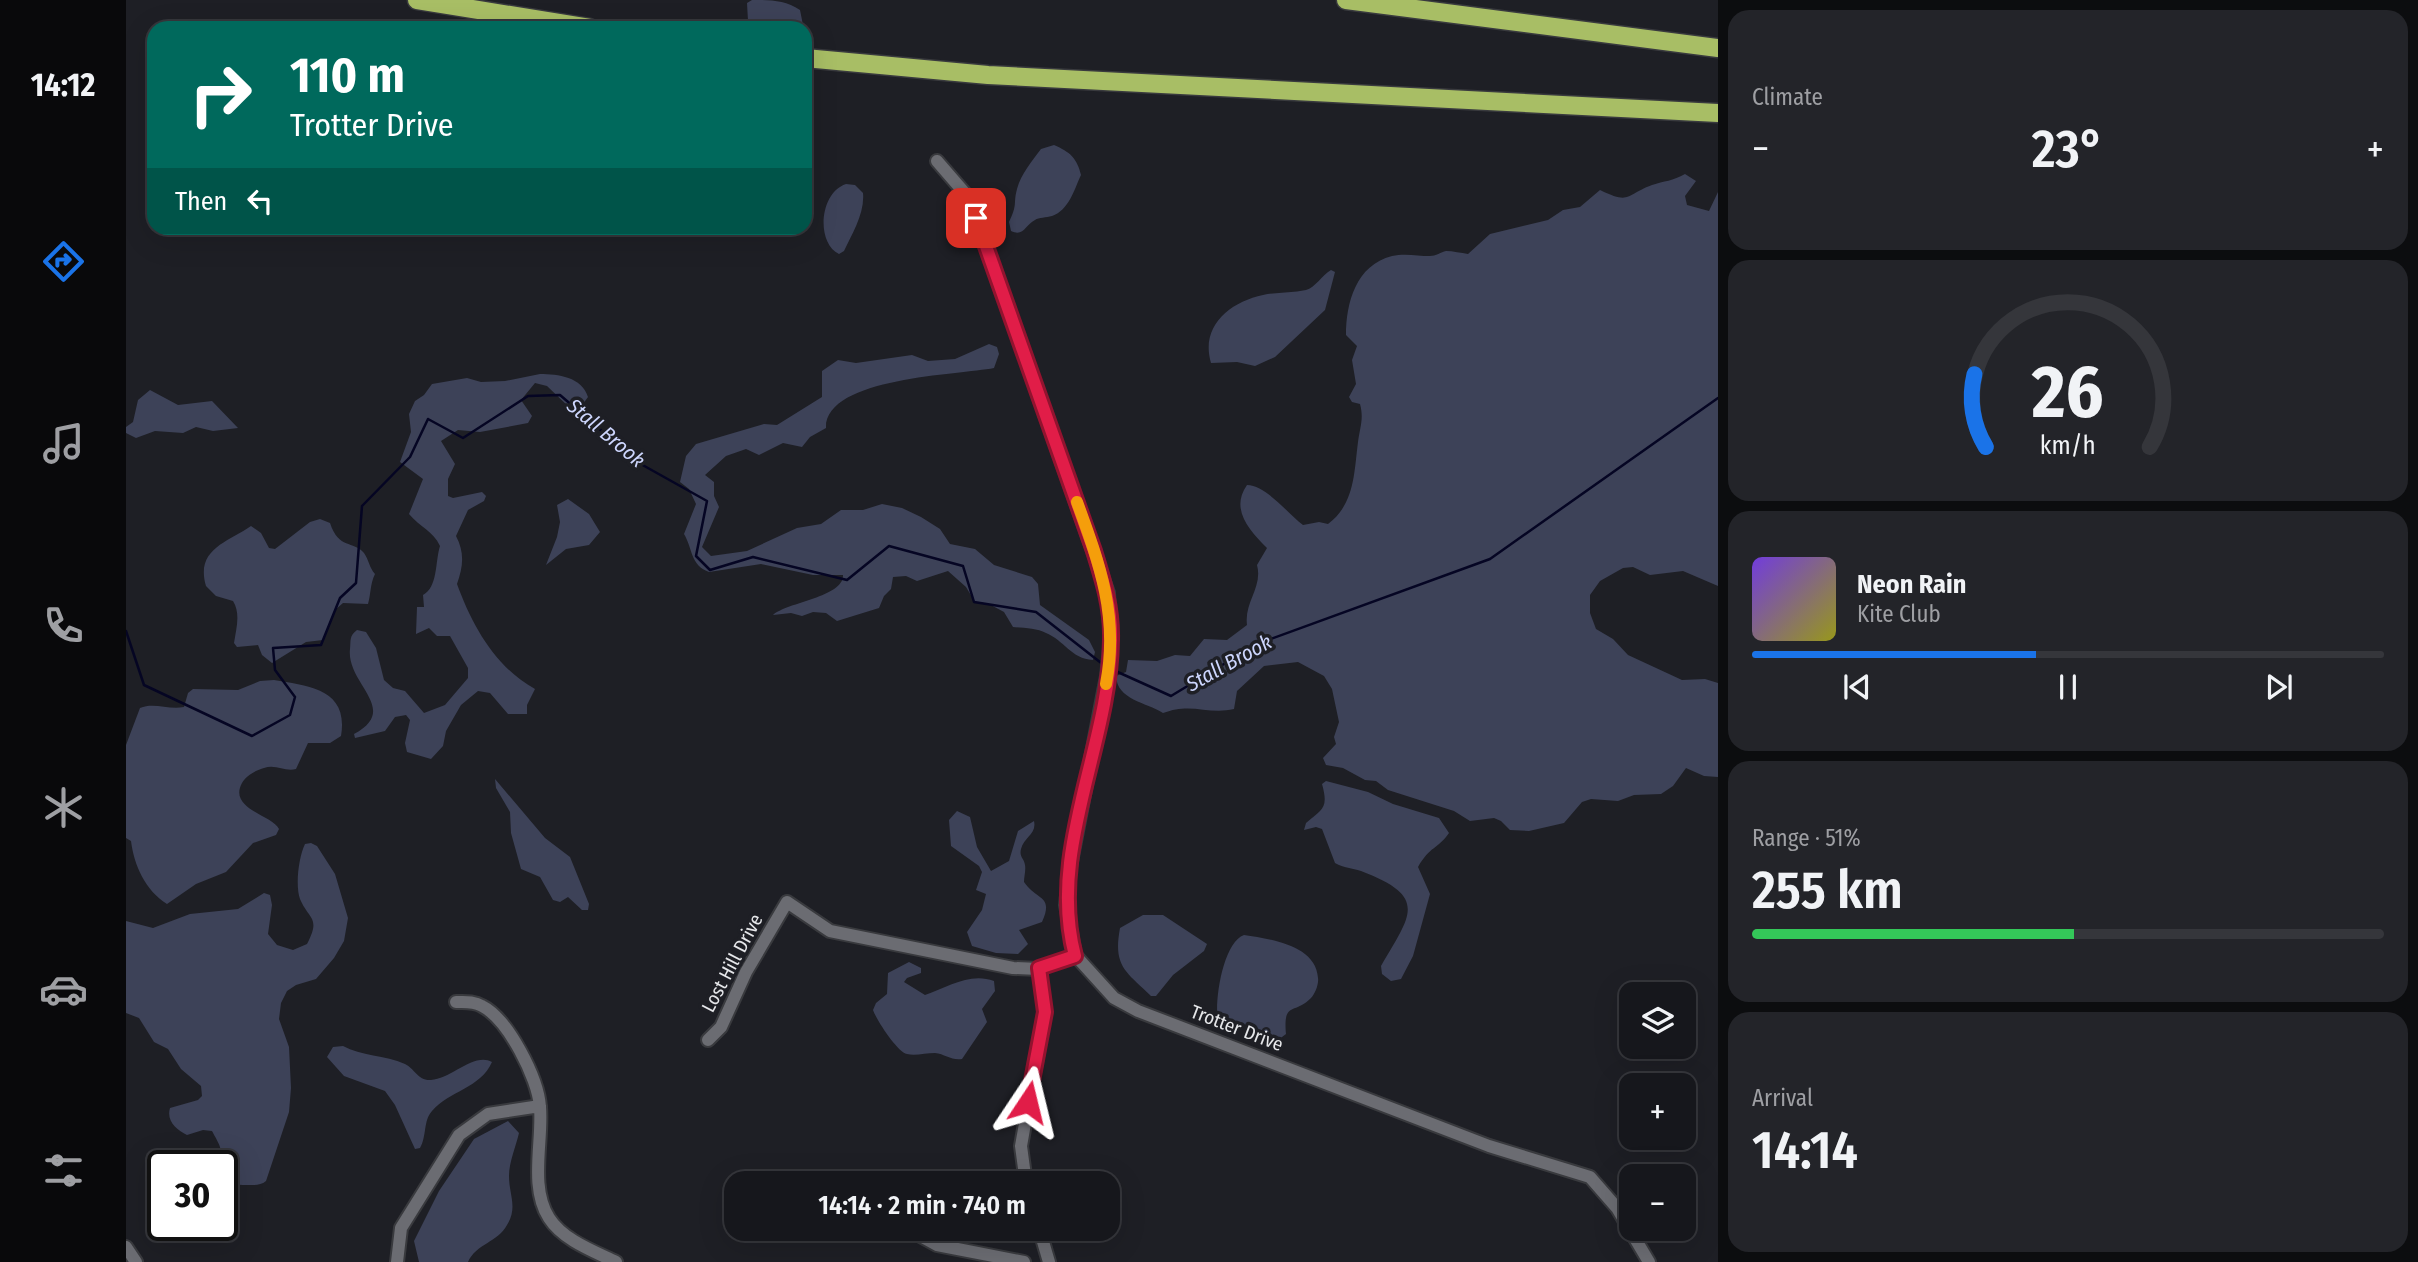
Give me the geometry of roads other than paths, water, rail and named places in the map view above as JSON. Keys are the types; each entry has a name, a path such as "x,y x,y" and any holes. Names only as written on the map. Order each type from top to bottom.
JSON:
{"highway":[{"path":"417,0 547,21"},
{"path":"1346,0 1718,48"},
{"path":"812,59 988,75 1718,113"}],"street":[{"path":"937,161 968,198 1108,593 1111,639 1109,662 1070,867 1066,905 1075,956 1039,968 1045,1012 1021,1146 1024,1171"},
{"name":"Lost Hill Drive","path":"708,1040 721,1027 746,972 786,902 830,931 1013,968 1039,968"},
{"name":"Trotter Drive","path":"1075,956 1114,998 1138,1011 1489,1146 1590,1177 1617,1208 1649,1262"},
{"path":"456,1002 480,1004 500,1022 528,1069 540,1106 539,1180 548,1217 566,1236 616,1262"},
{"path":"397,1262 401,1228 459,1135 488,1114 540,1106"},
{"path":"929,1241 936,1245 1024,1262"},
{"path":"1043,1241 1049,1262"},
{"path":"126,1247 136,1262"}],"waterway":[{"name":"Stall Brook","path":"126,631 144,685 252,736 290,715 295,697 275,670 273,648 321,645 340,598 356,583 362,506 410,457 428,419 463,438 528,396 560,395 639,463 707,501 696,556 710,570 753,557 847,580 889,546 963,566 974,602 1036,612 1105,666"},
{"name":"Stall Brook","path":"1111,669 1171,696 1257,644 1490,559 1718,398"}]}
